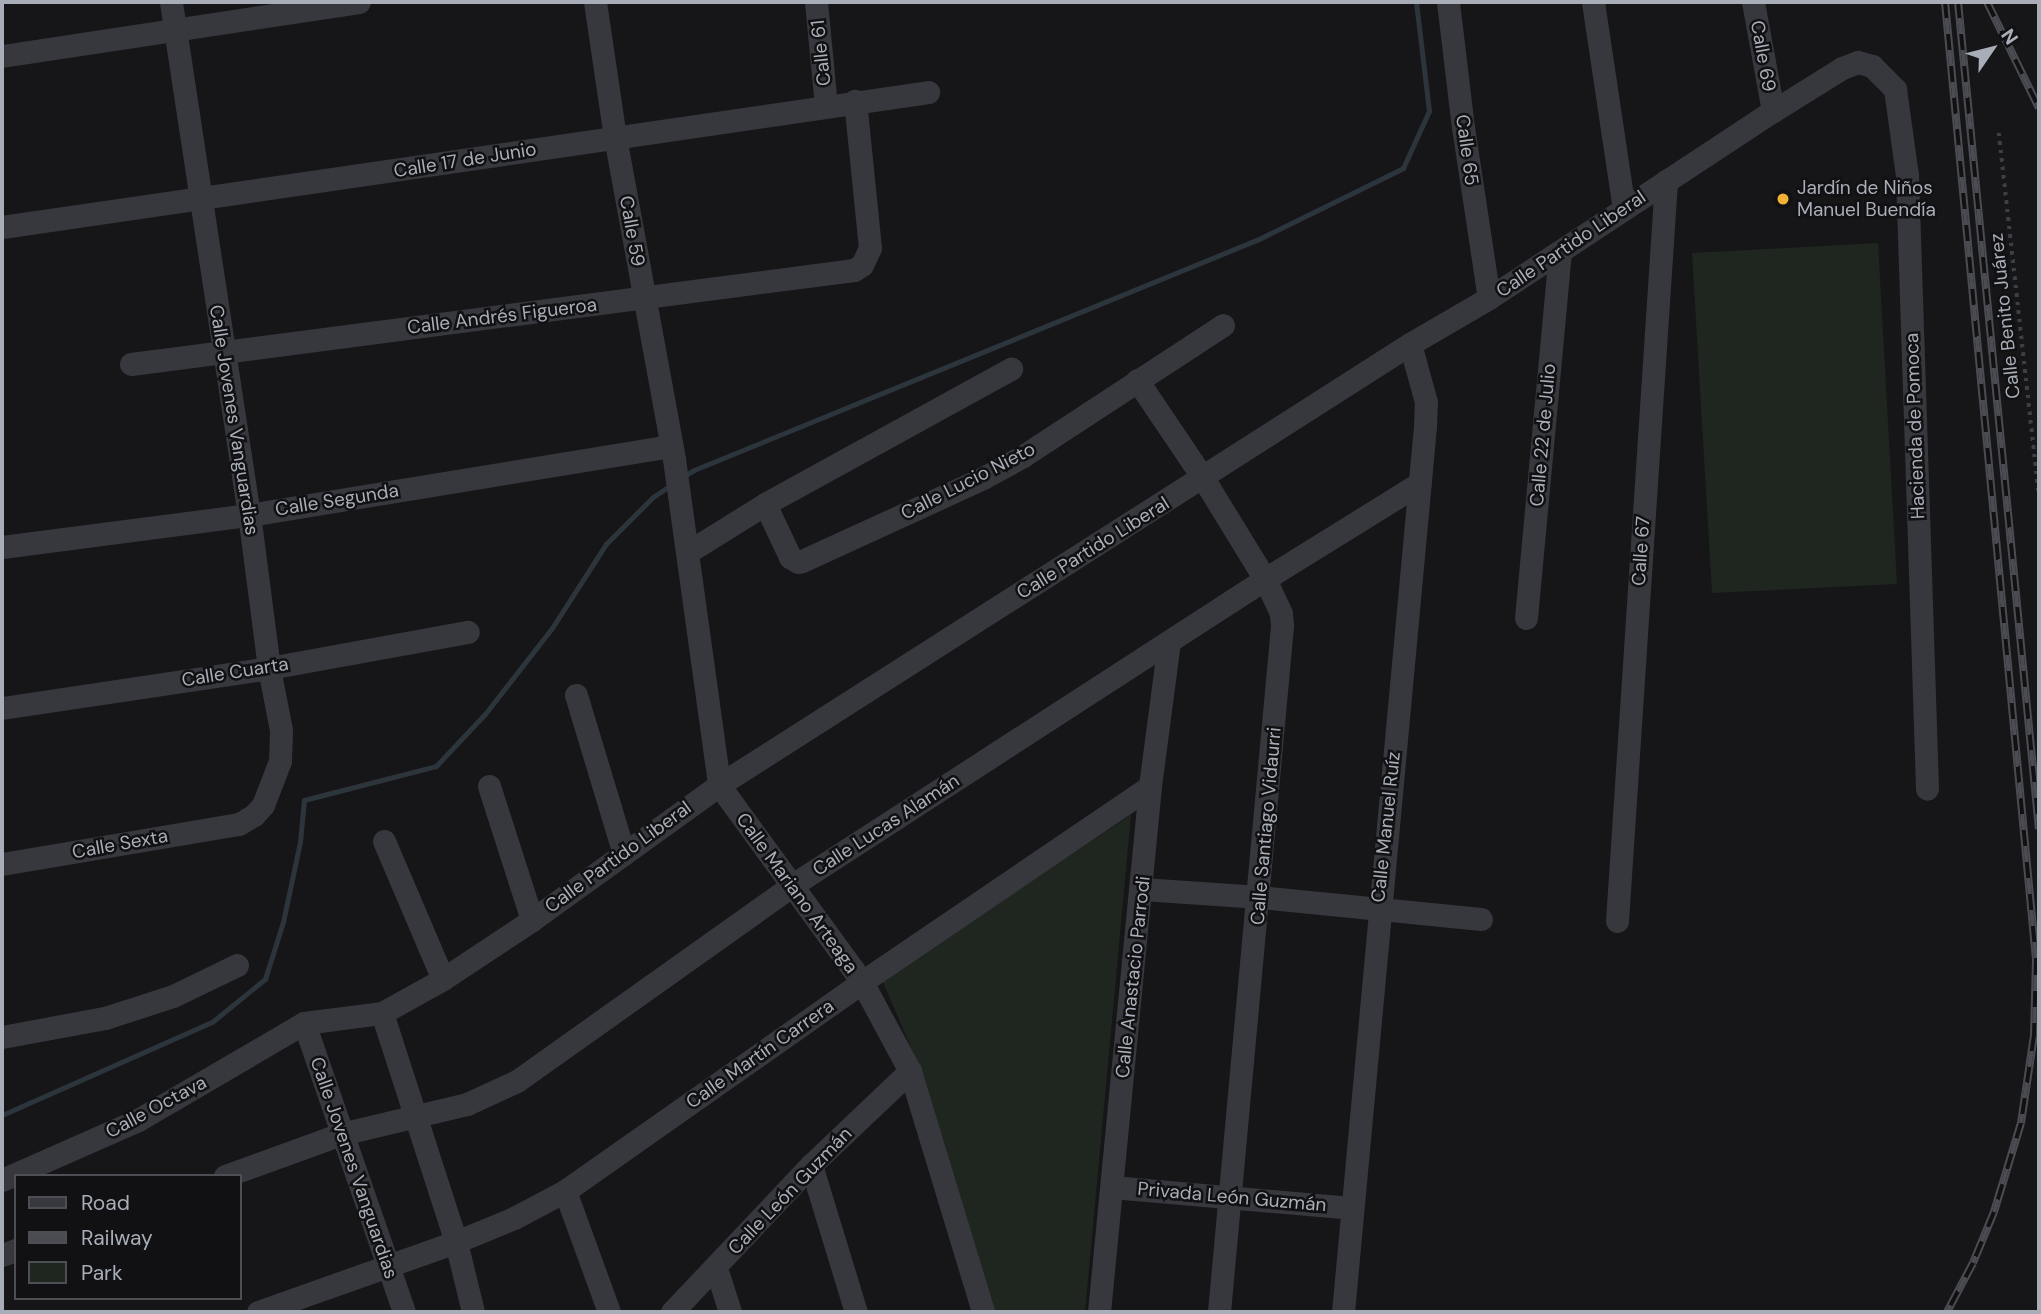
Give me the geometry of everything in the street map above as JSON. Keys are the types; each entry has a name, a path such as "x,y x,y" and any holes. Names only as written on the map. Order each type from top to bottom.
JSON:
{"street":[{"name":"Calle Jovenes Vanguardias","path":"171,2 249,515 269,668 281,730 281,761 263,805 254,815 239,824"},
{"path":"2,56 359,2"},
{"name":"Calle 59","path":"595,2 615,137 673,452"},
{"name":"Calle 61","path":"816,2 826,105"},
{"name":"Calle 65","path":"1448,2 1463,127 1489,298"},
{"path":"1593,2 1624,209"},
{"name":"Calle 69","path":"1753,2 1773,111"},
{"name":"Calle Partido Liberal","path":"304,1023 382,1013 443,979 532,920 719,785 1410,344 1489,298 1773,111 1850,65 1863,63 1878,71"},
{"name":"Hacienda de Pomoca","path":"1878,71 1899,97 1907,175 1927,789"},
{"name":"Calle 17 de Junio","path":"2,226 200,200 826,105 928,92"},
{"name":"Calle Andrés Figueroa","path":"131,364 854,270 868,258 870,248 855,101"},
{"name":"Calle 67","path":"1617,921 1666,181"},
{"name":"Calle 22 de Julio","path":"1526,618 1560,252"},
{"name":"Calle Lucio Nieto","path":"765,504 790,556 797,562 802,561 983,478 1023,456 1223,325"},
{"name":"Calle Manuel Ruíz","path":"1343,1312 1426,402 1410,344"},
{"path":"688,552 765,504 1011,369"},
{"name":"Calle Santiago Vidaurri","path":"1137,380 1203,478 1265,579 1281,614 1282,646 1260,897 1219,1312"},
{"name":"Calle Mariano Arteaga","path":"673,452 719,785 862,982 910,1071 982,1312"},
{"name":"Calle Segunda","path":"2,547 249,515 673,452"},
{"name":"Calle Lucas Alamán","path":"231,1174 341,1135 415,1119 467,1104 516,1081 791,886 1265,579 1420,483"},
{"name":"Calle Cuarta","path":"2,708 269,668 468,632"},
{"name":"Calle Anastacio Parrodi","path":"1099,1312 1150,786 1169,642"},
{"path":"576,695 624,854"},
{"path":"489,786 532,920"},
{"name":"Calle Martín Carrera","path":"258,1312 456,1242 514,1219 565,1191 862,982 1150,786"},
{"name":"Calle Sexta","path":"2,864 239,824"},
{"path":"384,841 443,979"},
{"path":"1142,889 1260,897 1481,919"},
{"path":"2,1037 105,1018 173,996 237,965"},
{"path":"382,1013 456,1242 473,1312"},
{"name":"Calle Jovenes Vanguardias","path":"304,1023 404,1312"},
{"name":"Calle Octava","path":"15,1174 138,1119 304,1023"},
{"name":"Calle León Guzmán","path":"672,1312 811,1165 910,1071"},
{"path":"811,1165 856,1312"},
{"name":"Privada León Guzmán","path":"1112,1187 1351,1208"},
{"path":"565,1191 609,1312"},
{"path":"716,1268 730,1312"}],"path":[{"name":"Calle Benito Juárez","path":"1999,133 2039,495"}],"green space":[{"path":"1878,243 1897,584 1712,593 1692,253"},
{"path":"1131,815 1085,1312 994,1312 933,1109 910,1045 882,980"}],"waterway":[{"path":"682,477 1259,239 1403,168 1429,111 1416,2"},
{"path":"2,1115 212,1022 265,979 283,922 300,842 304,800 436,766 485,714 552,628 606,544 653,497 671,485"}],"railway":[{"path":"1945,2 2036,959 2034,1035 2021,1123 1994,1212 1973,1263 1947,1312"},
{"path":"1958,2 2039,829"},
{"path":"1987,2 2039,108"}],"place":[{"name":"Jardín de Niños Manuel Buendía","path":"1783,199"}]}
